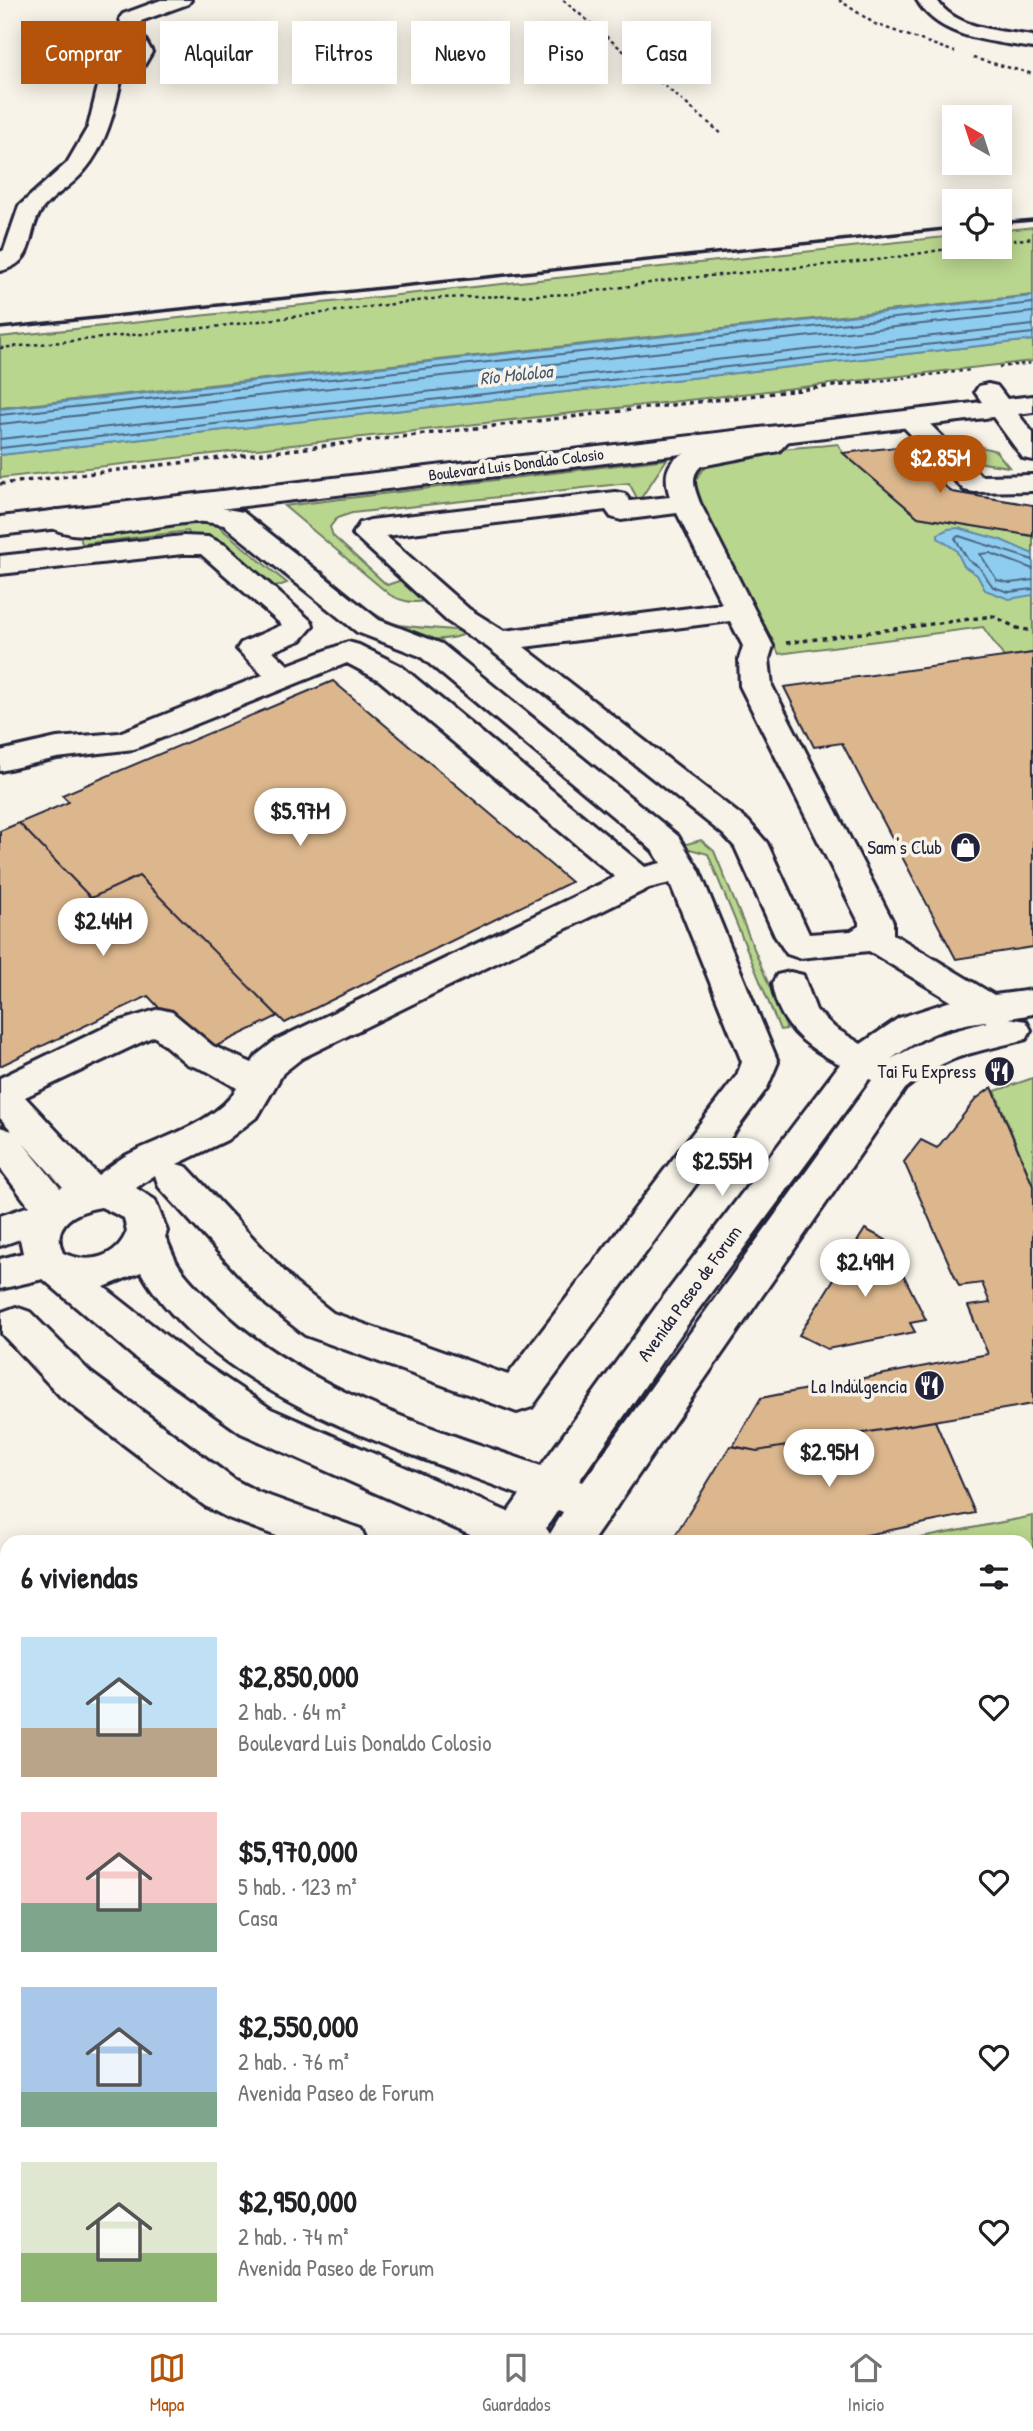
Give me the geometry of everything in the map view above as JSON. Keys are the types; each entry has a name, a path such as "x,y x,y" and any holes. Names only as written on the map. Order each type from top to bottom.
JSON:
{"main road":[{"path":"0,264 15,253 11,237 31,206 76,167 99,127 111,78 134,64 141,52 130,18 181,0"},
{"path":"927,0 939,16 952,23 1033,43"},
{"path":"1009,391 1033,452"},
{"name":"Boulevard Luis Donaldo Colosio","path":"0,526 909,419 1009,391"},
{"name":"Boulevard Luis Donaldo Colosio","path":"362,457 1009,391"},
{"path":"909,419 974,484 1033,483"},
{"path":"458,615 429,620 396,614 240,497 243,486 266,477 558,443 582,433"},
{"path":"686,503 621,511 615,500 370,529 367,534 458,615 498,641 736,828 750,843 799,946 859,942 877,930 876,922 756,685 754,659 758,646 686,503 678,480 683,469 693,460 726,450 769,445 782,434"},
{"path":"0,517 206,492 215,487 216,482 213,479 197,476"},
{"path":"56,519 77,528 199,513 233,519 362,642 390,673 639,879"},
{"path":"0,565 183,545 208,546 297,622 298,626 290,634 251,649 285,678"},
{"path":"498,641 740,611"},
{"path":"0,761 57,748 123,742 285,678 362,642 388,635 418,643 431,650 666,844 682,870 760,1062 754,1079 517,1395 319,1324 281,1294 173,1177"},
{"path":"0,1231 51,1212 63,1203 97,1194 136,1167 214,1130 245,1107 270,1064 289,1049 639,879 682,870"},
{"path":"871,936 1018,1017"},
{"path":"790,984 794,1004 807,1024 831,1042 880,1068"},
{"name":"Avenida Paseo de Forum","path":"522,1535 549,1487 678,1307 880,1068 1018,1017"},
{"path":"258,1084 220,1062 200,1055 159,1021 127,1032 3,1097 86,1191 128,1200 141,1210 162,1273 221,1335 290,1385 335,1408 591,1505"},
{"name":"Avenida Paseo de Forum","path":"572,1535 878,1098 880,1068"},
{"path":"0,1141 51,1212"},
{"path":"0,1274 49,1263 83,1275 113,1269 130,1259 183,1162 190,1142"},
{"path":"49,1263 38,1236 51,1212"},
{"path":"0,1231 23,1241 81,1292 205,1388 256,1421 508,1535"},
{"path":"16,1323 76,1385 220,1493 243,1505 326,1535"}],"path":[{"path":"563,0 723,135"},
{"path":"839,0 875,24 925,43 1033,74"},
{"path":"1012,240 1033,238"},
{"path":"0,348 213,327 440,298 575,294 677,279 877,260 942,250"},
{"path":"0,484 1009,391 1033,363"},
{"path":"758,646 993,615 1009,621 1017,628 1033,631"}],"green space":[{"path":"1033,227 1033,295 0,408 0,337 942,237 942,259 1012,259 1012,229"},
{"path":"1033,340 1033,361 0,478 0,455"},
{"path":"838,444 843,453 918,517 1033,536 1033,653 1004,657 983,627 779,654 695,494 696,480 710,465 744,454"},
{"path":"970,444 996,451 1009,467 983,463 960,445"},
{"path":"667,459 641,498 637,498 629,483 352,513 337,518 330,527 333,536 387,585 402,580 425,600 416,602 390,595 284,506"},
{"path":"190,520 218,526 287,583 271,589 192,540 188,531 82,544 79,533"},
{"path":"322,571 383,619 411,627 468,633 450,638 430,639 401,635 375,619 318,573"},
{"path":"701,840 714,851 787,1029 780,1030 708,854 679,846"},
{"path":"1033,1078 1033,1186 995,1091"},
{"path":"1033,1516 1033,1535 937,1535"}],"water":[{"name":"Río Mololoa","path":"1033,296 1033,340 0,455 0,409"},
{"path":"958,528 1001,540 1033,554 1033,595 1009,599 985,590 977,575 964,566 956,550 938,538 938,534 948,529"}],"building":[{"path":"897,447 952,492 1033,505 1033,536 918,517 843,453"},
{"name":"Sam's Club","path":"1033,653 1033,947 956,959 842,743 814,747 784,687"},
{"path":"333,681 571,882 285,1023 139,876 91,898 19,823 69,802 62,795"},
{"path":"19,823 91,898 139,876 278,1016 202,1053 148,996 0,1066 0,831"},
{"path":"992,1087 1033,1186 1033,1404 757,1451 733,1446 761,1398 988,1354 968,1306 990,1303 982,1283 959,1286 904,1162 921,1140 937,1148 976,1099"},
{"path":"865,1229 886,1240 926,1320 910,1323 915,1332 827,1349 799,1335"},
{"path":"935,1421 975,1513 867,1535 675,1535 730,1446 757,1451"}],"railway":[{"path":"1012,222 1033,220"},
{"path":"0,328 942,229"}],"place":[{"name":"Sam's Club","path":"965,847"},
{"name":"Tai Fu Express","path":"999,1071"},
{"name":"La Indulgencia","path":"930,1386"}]}
